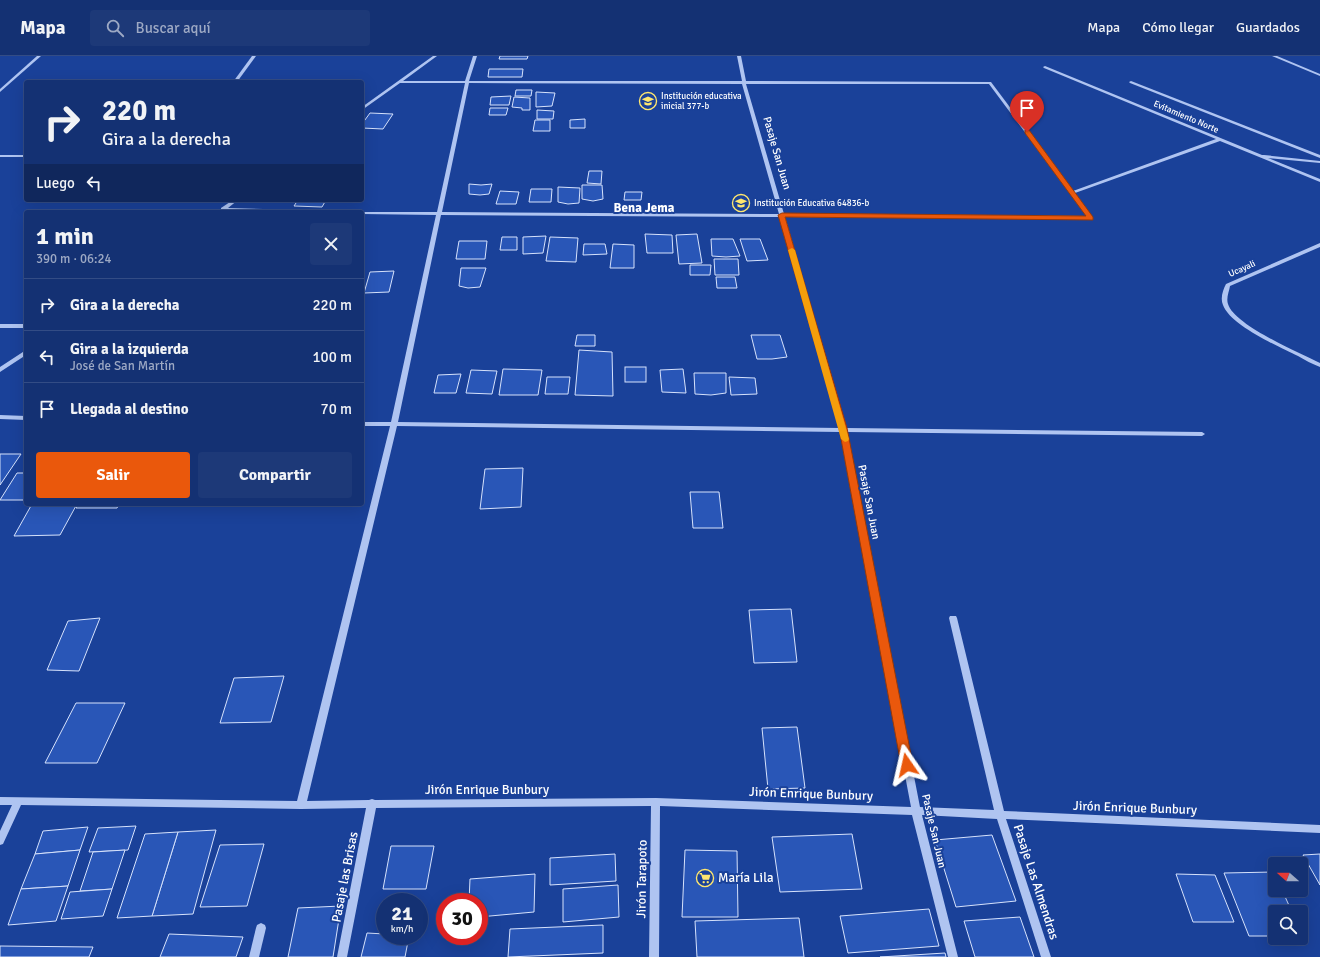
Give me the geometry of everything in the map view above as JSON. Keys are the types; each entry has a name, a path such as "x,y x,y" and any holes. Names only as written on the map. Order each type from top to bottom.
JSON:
{"street":[{"path":"0,91 39,56"},
{"path":"236,80 254,56"},
{"path":"364,108 435,56"},
{"path":"301,805 394,424 467,82 475,56"},
{"name":"Pasaje San Juan","path":"739,56 744,83 843,428 916,811 953,957"},
{"path":"1274,56 1320,75"},
{"name":"Evitamiento Norte","path":"1045,67 1320,182"},
{"path":"364,213 438,215 782,215 1091,218 990,83 400,82"},
{"path":"1131,82 1320,157"},
{"path":"1072,192 1218,140"},
{"path":"1254,154 1320,162"},
{"path":"0,156 24,156"},
{"path":"222,210 233,202"},
{"name":"Ucayali","path":"1320,245 1228,285 1224,295 1226,305 1240,322 1320,366"},
{"path":"0,326 24,326"},
{"path":"0,370 24,353"},
{"path":"0,417 24,418"},
{"path":"364,424 843,428 1202,434"},
{"name":"Pasaje Las Almendras","path":"953,618 1000,815 1046,957"},
{"name":"Jirón Enrique Bunbury","path":"0,802 301,805 372,803 656,802 916,811 1320,829"},
{"path":"0,841 18,802"},
{"name":"Jirón Tarapoto","path":"654,957 656,802"},
{"name":"Pasaje las Brisas","path":"342,957 372,803"},
{"path":"254,957 261,928"}],"building":[{"path":"500,56 528,56 527,59 499,59"},
{"path":"489,69 523,69 522,77 488,77"},
{"path":"516,90 532,90 531,96 515,96"},
{"path":"536,92 555,93 552,106 536,107"},
{"path":"511,96 509,105 490,105 491,97"},
{"path":"514,97 530,98 530,110 522,110 522,108 512,107"},
{"path":"490,108 508,108 506,115 489,115"},
{"path":"537,110 554,111 553,119 537,119"},
{"path":"370,113 393,114 383,129 364,128 364,121"},
{"path":"585,119 585,128 570,128 570,120"},
{"path":"535,120 550,120 550,131 533,131"},
{"path":"589,171 602,171 601,184 587,183"},
{"path":"469,184 492,184 489,194 480,195 469,194"},
{"path":"582,185 602,185 603,199 593,201 582,199"},
{"path":"558,187 580,188 579,203 568,204 558,202"},
{"path":"531,189 552,189 551,202 529,202"},
{"path":"500,191 519,192 516,204 496,204"},
{"path":"625,192 642,192 641,200 624,200"},
{"path":"297,202 325,202 322,207 294,206"},
{"path":"645,234 672,235 673,253 647,253"},
{"path":"697,234 702,263 679,264 676,235"},
{"path":"546,236 543,253 523,254 523,237"},
{"path":"502,237 517,237 517,250 500,250"},
{"path":"550,237 578,238 576,262 546,261"},
{"path":"711,239 733,239 740,256 712,256"},
{"path":"740,239 760,239 768,260 747,261"},
{"path":"459,241 487,241 485,259 456,259"},
{"path":"584,244 605,244 607,254 583,255"},
{"path":"613,244 634,245 634,268 610,268"},
{"path":"714,259 738,259 739,275 715,275"},
{"path":"690,265 711,265 710,275 690,275"},
{"path":"461,268 486,268 480,287 468,288 459,286"},
{"path":"394,271 389,292 364,293 370,272"},
{"path":"716,277 735,277 737,288 717,288"},
{"path":"577,335 595,335 595,346 575,346"},
{"path":"751,335 780,335 787,357 757,359"},
{"path":"579,350 612,352 613,396 575,395"},
{"path":"625,367 646,367 646,382 625,382"},
{"path":"503,369 542,370 538,395 499,395"},
{"path":"683,369 686,393 662,392 660,370"},
{"path":"471,370 497,371 492,394 466,393"},
{"path":"694,373 726,373 726,393 711,395 695,394"},
{"path":"461,374 456,393 434,393 438,375"},
{"path":"547,377 570,377 568,394 545,394"},
{"path":"729,377 755,378 757,394 731,395"},
{"path":"0,454 21,454 0,485"},
{"path":"523,468 521,507 480,509 485,469"},
{"path":"17,473 24,473 24,500 0,500"},
{"path":"690,492 719,492 723,528 693,528"},
{"path":"31,506 76,506 60,535 14,536"},
{"path":"77,506 118,506 117,508 76,508"},
{"path":"791,609 797,662 754,663 749,610"},
{"path":"100,618 79,671 47,670 68,621"},
{"path":"284,676 271,722 220,723 234,678"},
{"path":"76,703 125,703 97,763 45,763"},
{"path":"797,727 805,788 768,789 762,728"},
{"path":"136,826 128,850 89,852 98,828"},
{"path":"88,827 80,850 35,854 43,831"},
{"path":"216,830 193,914 152,916 178,832"},
{"path":"178,832 152,916 117,918 145,834"},
{"path":"852,834 862,889 780,892 772,837"},
{"path":"992,835 1016,901 956,907 935,840"},
{"path":"264,844 247,906 200,907 220,845"},
{"path":"391,846 434,846 426,889 383,889"},
{"path":"80,850 68,886 21,889 35,854"},
{"path":"125,850 112,889 80,891 93,852"},
{"path":"685,850 737,851 738,917 682,917"},
{"path":"615,854 616,881 550,885 550,858"},
{"path":"1320,854 1320,885 1308,864 1308,857 1304,857 1303,855"},
{"path":"1268,872 1268,897 1285,897 1289,905 1268,905 1268,936 1249,936 1224,873"},
{"path":"535,874 534,912 488,916 488,893 469,893 470,879"},
{"path":"1176,874 1215,875 1234,922 1193,922"},
{"path":"618,885 619,917 563,922 563,889"},
{"path":"68,886 56,921 8,925 21,889"},
{"path":"112,889 103,916 61,919 70,892"},
{"path":"341,906 333,957 288,957 298,908"},
{"path":"929,909 939,946 848,953 840,916"},
{"path":"1020,917 1034,957 975,957 964,921"},
{"path":"799,918 804,957 697,957 695,921"},
{"path":"603,925 603,953 508,957 510,929"},
{"path":"367,933 376,934 376,945 407,945 405,957 361,957"},
{"path":"169,934 243,937 236,957 160,957"},
{"path":"0,946 93,947 89,957 0,957"},
{"path":"945,953 946,957 880,957"}],"slow traffic":[{"path":"792,250 845,439"}],"place":[{"name":"Institución educativa inicial 377-b","path":"648,101"},
{"name":"Institución Educativa 64836-b","path":"741,203"},
{"name":"María Lila","path":"705,878"}],"district":[{"name":"Bena Jema","path":"644,208"}],"route":[{"path":"907,765 843,428 782,215 1091,218 1027,132"}]}
